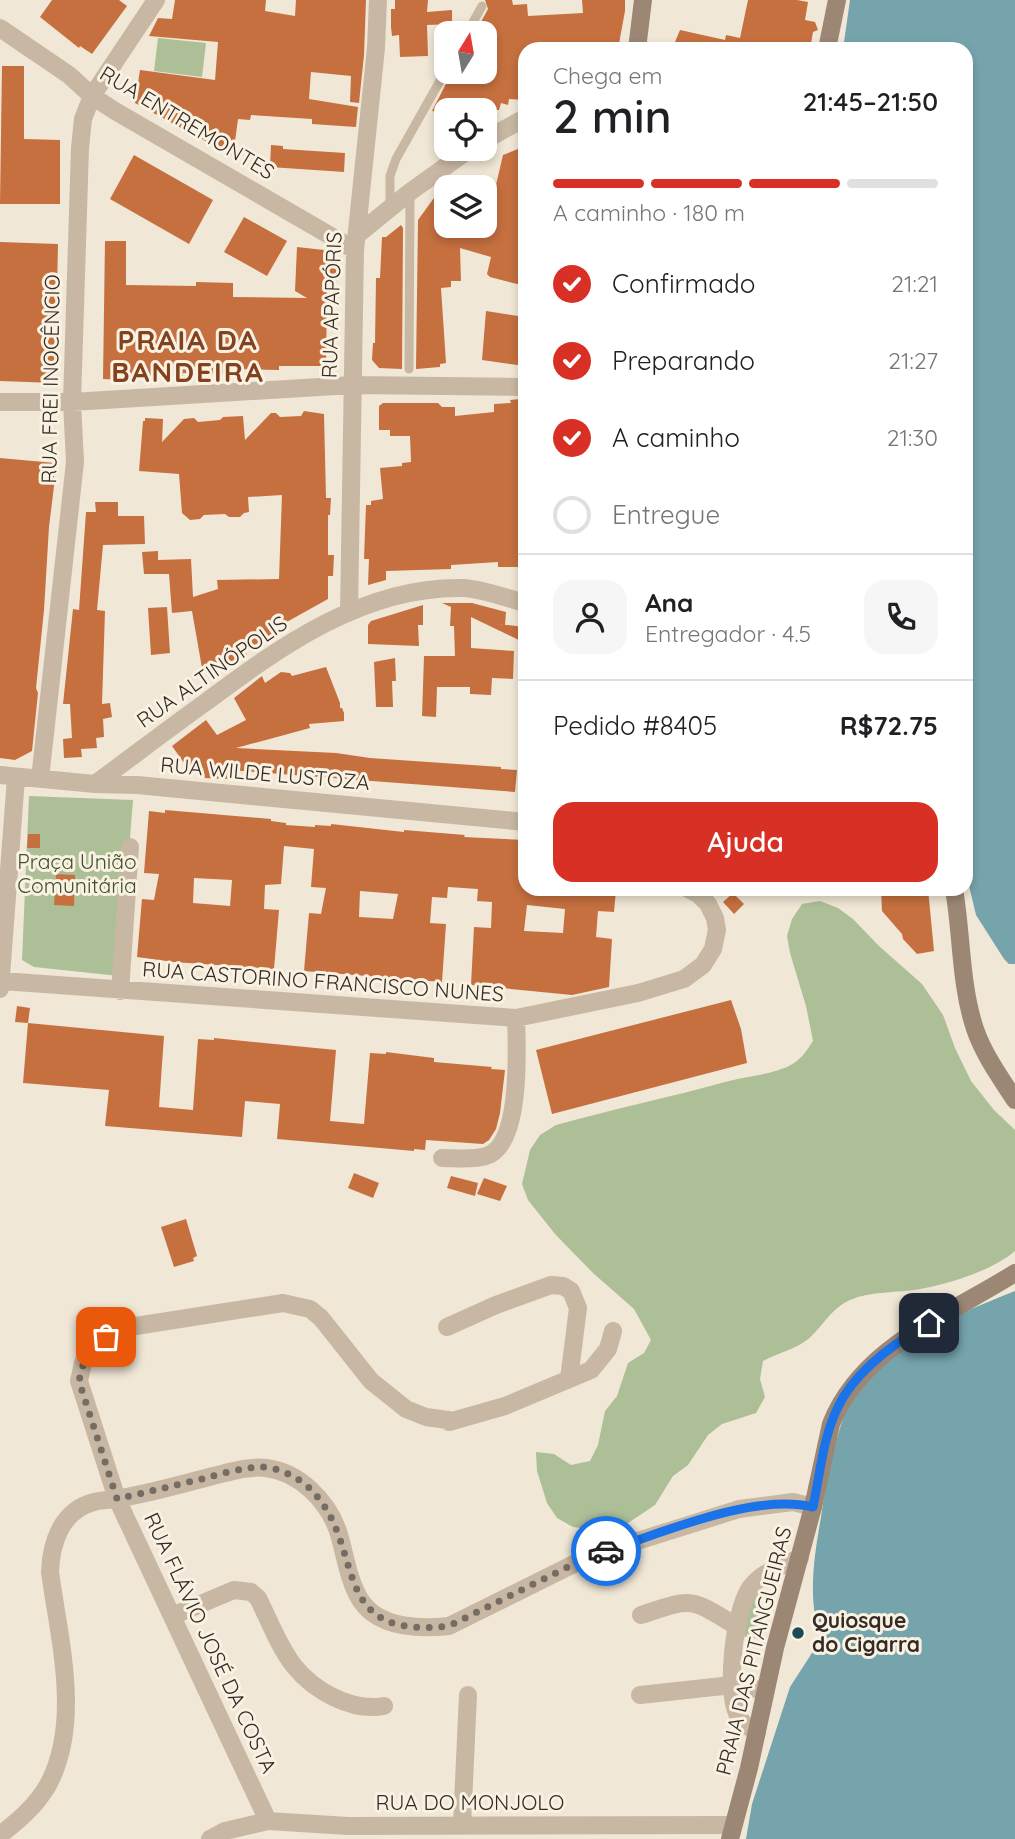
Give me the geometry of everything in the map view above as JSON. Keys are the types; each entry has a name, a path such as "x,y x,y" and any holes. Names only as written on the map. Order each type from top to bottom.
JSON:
{"main road":[{"path":"639,42 643,0"},
{"path":"828,42 837,0"},
{"path":"955,896 966,992 975,1027 984,1051 1015,1100"},
{"name":"PRAIA DAS PITANGUEIRAS","path":"732,1832 831,1424 847,1392 873,1364 909,1335 1015,1273"}],"street":[{"name":"RUA FREI INOCÊNCIO","path":"40,779 75,461 72,402 83,119 92,96 156,0"},
{"name":"RUA APAPÓRIS","path":"349,612 356,242 376,48 378,0"},
{"name":"RUA ENTREMONTES","path":"0,28 69,75 92,96 356,242"},
{"path":"497,133 518,122"},
{"path":"356,242 390,208 453,161"},
{"path":"0,402 72,402 352,385 518,387"},
{"name":"RUA ALTINÓPOLIS","path":"95,784 258,663 313,629 349,612 400,595 434,589 467,588 518,601"},
{"path":"1,985 8,777"},
{"name":"RUA WILDE LUSTOZA","path":"8,777 137,785 518,821"},
{"path":"120,991 130,847"},
{"name":"RUA CASTORINO FRANCISCO NUNES","path":"1,985 516,1018 638,993 684,979 703,965 713,949 717,930 715,918 708,904 700,896"},
{"path":"442,1158 486,1156 497,1150 505,1139 515,1100 516,1018"},
{"path":"447,1327 551,1285 563,1286 571,1291 578,1308 569,1380"},
{"name":"RUA FLÁVIO JOSÉ DA COSTA","path":"268,1821 117,1499 79,1381 90,1348 123,1328 283,1303 295,1304 310,1309 321,1318 371,1381 406,1409 449,1422 505,1406 591,1370 608,1349 613,1331"},
{"path":"0,1835 27,1813 48,1785 61,1751 65,1685 50,1572 53,1541 72,1514 93,1502 117,1499 238,1470 264,1467 279,1471 298,1479 318,1496 337,1527 351,1576 362,1602 379,1616 405,1626 424,1629 449,1626 590,1556 686,1525 760,1505 793,1502 813,1507"},
{"path":"757,1732 739,1719 734,1705 736,1626 751,1588 764,1574 800,1558"},
{"path":"172,1616 234,1590 251,1591 258,1598 293,1664 303,1675 342,1701 364,1707 384,1706"},
{"path":"641,1615 690,1601 736,1626"},
{"path":"640,1695 733,1687 766,1690"},
{"path":"462,1825 468,1695"},
{"name":"RUA DO MONJOLO","path":"210,1839 225,1831 268,1821 347,1832 462,1825 732,1832"}],"lane":[{"path":"474,21 482,6"},
{"path":"390,208 390,176 396,159 438,84"},
{"path":"409,369 410,192"}],"green space":[{"path":"158,38 206,43 202,77 154,71"},
{"name":"Praça União Comunitária","path":"29,796 133,800 119,976 34,967 22,960"},
{"path":"820,901 838,908 853,919 922,984 943,1015 971,1081 994,1110 1015,1130 1015,1251 996,1264 957,1280 920,1289 867,1295 843,1304 807,1340 763,1361 760,1379 765,1397 756,1413 722,1424 708,1435 688,1465 673,1476 655,1505 609,1532 573,1527 557,1518 547,1503 537,1471 536,1452 554,1454 571,1465 590,1461 598,1445 605,1411 617,1396 628,1363 644,1353 651,1340 634,1309 593,1273 555,1234 528,1200 522,1184 530,1150 540,1135 556,1125 773,1072 799,1059 813,1041 787,936 792,919 802,904"},
{"path":"744,1590 766,1592 761,1639 740,1636"}],"water":[{"path":"850,0 1015,0 1015,964 1009,964 1004,959 976,915 971,896 973,42 844,42"},
{"path":"1015,1291 1015,1839 746,1839 752,1804 790,1687 821,1639 814,1609 814,1563 830,1465 846,1410 874,1372 909,1342 950,1319"}],"building":[{"path":"52,0 119,0 127,6 92,54 80,46 79,48 40,17"},
{"path":"175,0 266,0 265,11 295,16 296,0 366,0 359,103 350,102 351,76 311,72 309,99 358,107 356,127 312,124 312,119 251,115 250,120 238,119 233,156 135,103 140,70 215,80 218,42 149,36 158,18 172,19"},
{"path":"395,0 428,0 427,12 452,10 452,21 434,21 434,25 427,25 428,56 400,57 399,35 392,36 391,27 391,9 395,9"},
{"path":"485,0 512,0 513,5 527,4 528,16 583,13 582,0 625,0 619,42 518,42 518,100 509,99 508,105 501,103 499,110 497,98 439,98 446,84 497,84 497,21 482,21 488,9"},
{"path":"748,0 808,2 805,20 815,22 818,30 813,32 811,42 675,42 680,30 725,40 726,35 740,38"},
{"path":"2,66 24,66 24,139 60,140 60,204 0,204"},
{"path":"271,145 283,146 283,149 345,153 344,172 270,167"},
{"path":"518,149 518,284 487,274 491,257 460,248 461,281 451,281 451,287 441,288 446,363 440,364 440,367 416,369 418,220 434,198 434,238 497,238 497,181 503,155"},
{"path":"134,155 213,200 189,244 110,199"},
{"path":"244,217 287,241 267,276 224,252"},
{"path":"401,225 402,369 379,368 372,360 375,343 376,278 380,278 382,237 386,237"},
{"path":"105,241 126,241 126,285 196,286 196,282 233,283 233,297 307,298 295,291 297,247 324,250 323,258 337,258 336,287 327,291 326,366 279,366 279,370 232,369 232,374 183,373 183,376 124,376 124,380 103,379"},
{"path":"0,242 58,244 55,383 0,381"},
{"path":"486,311 518,316 518,365 482,360"},
{"path":"518,399 518,567 498,567 498,562 451,565 451,569 386,571 386,580 368,585 369,559 364,559 366,505 371,505 371,501 383,499 380,468 402,466 402,463 411,462 410,436 390,436 390,430 379,430 379,406 383,403 438,403 442,407 455,407 455,416 494,412 494,404 511,403 510,400"},
{"path":"304,411 324,414 326,498 331,498 328,515 328,555 334,555 333,576 328,576 328,599 276,628 277,631 245,651 247,655 236,662 202,668 192,611 172,613 169,574 144,574 142,552 158,551 158,560 191,559 193,597 218,589 217,580 279,579 282,495 248,497 249,512 240,517 229,517 225,514 204,515 200,519 190,520 182,513 179,474 139,471 143,421 145,418 163,419 162,442 184,419 194,418 198,422 243,416 245,440 271,413 280,417 301,416"},
{"path":"0,458 55,463 32,751 15,760 0,758"},
{"path":"95,502 118,502 118,516 144,516 145,544 103,545 97,610 105,611 102,704 110,703 112,717 103,719 104,737 96,738 97,748 81,749 82,757 64,758 63,739 72,738 70,704 63,704 73,609 79,610 86,512 96,512"},
{"path":"442,603 472,603 506,612 505,625 518,626 518,640 471,617 471,648 514,651 513,679 492,678 491,695 470,694 470,687 437,687 436,717 422,716 424,656 455,656 454,626 450,626 451,607"},
{"path":"423,605 423,625 418,625 419,646 368,644 368,625 371,621"},
{"path":"167,607 170,653 151,655 148,608"},
{"path":"395,658 393,707 376,707 374,662"},
{"path":"326,667 344,713 344,721 309,724 310,728 236,748 336,753 370,758 501,767 517,770 515,792 229,770 229,779 205,778 203,768 191,768 172,746 206,720 217,735 246,720 234,698 262,676 265,683 281,672 290,673 292,676"},
{"path":"149,811 271,819 286,825 315,827 331,824 518,840 518,896 615,896 614,912 598,911 596,937 612,939 609,987 572,995 471,985 474,927 491,928 492,902 477,901 478,889 448,887 447,898 432,897 430,923 446,924 442,982 304,971 309,913 321,914 326,888 311,887 314,849 284,846 281,884 265,885 264,909 279,910 274,969 137,957 142,899 154,900 159,874 144,873","holes":["194,878 232,880 230,906 193,903","360,891 398,894 393,919 359,917","527,905 565,909 563,933 524,931"]},
{"path":"28,834 40,834 40,848 27,848"},
{"path":"56,874 75,875 74,906 54,905"},
{"path":"730,896 736,896 744,904 734,914 723,902"},
{"path":"881,896 929,896 934,951 917,954 882,911"},
{"path":"731,1000 741,1029 747,1063 552,1114 536,1050"},
{"path":"17,1006 30,1008 28,1023 15,1022"},
{"path":"28,1023 164,1036 159,1107 193,1110 198,1039 214,1038 336,1050 330,1121 364,1124 370,1053 386,1052 434,1058 434,1062 505,1070 500,1113 496,1129 483,1144 426,1140 425,1150 414,1151 277,1139 280,1104 245,1101 242,1137 105,1126 109,1090 23,1083"},
{"path":"354,1173 379,1183 373,1198 348,1188"},
{"path":"451,1176 478,1183 475,1196 447,1188"},
{"path":"484,1178 507,1186 500,1201 477,1194"},
{"path":"186,1219 197,1256 193,1258 194,1261 174,1267 161,1227"}],"way so far":[{"path":"106,1337 90,1348 79,1381 117,1499 238,1470 264,1467 298,1479 318,1496 337,1527 351,1576 362,1602 379,1616 405,1626 424,1629 449,1626 590,1556 606,1551"}],"place":[{"name":"Quiosque do Cigarra","path":"798,1633"}],"district":[{"name":"PRAIA DA BANDEIRA","path":"188,356"}],"route":[{"path":"606,1551 739,1509 793,1502 813,1507 831,1424 838,1406 873,1364 909,1335 929,1323"}]}
